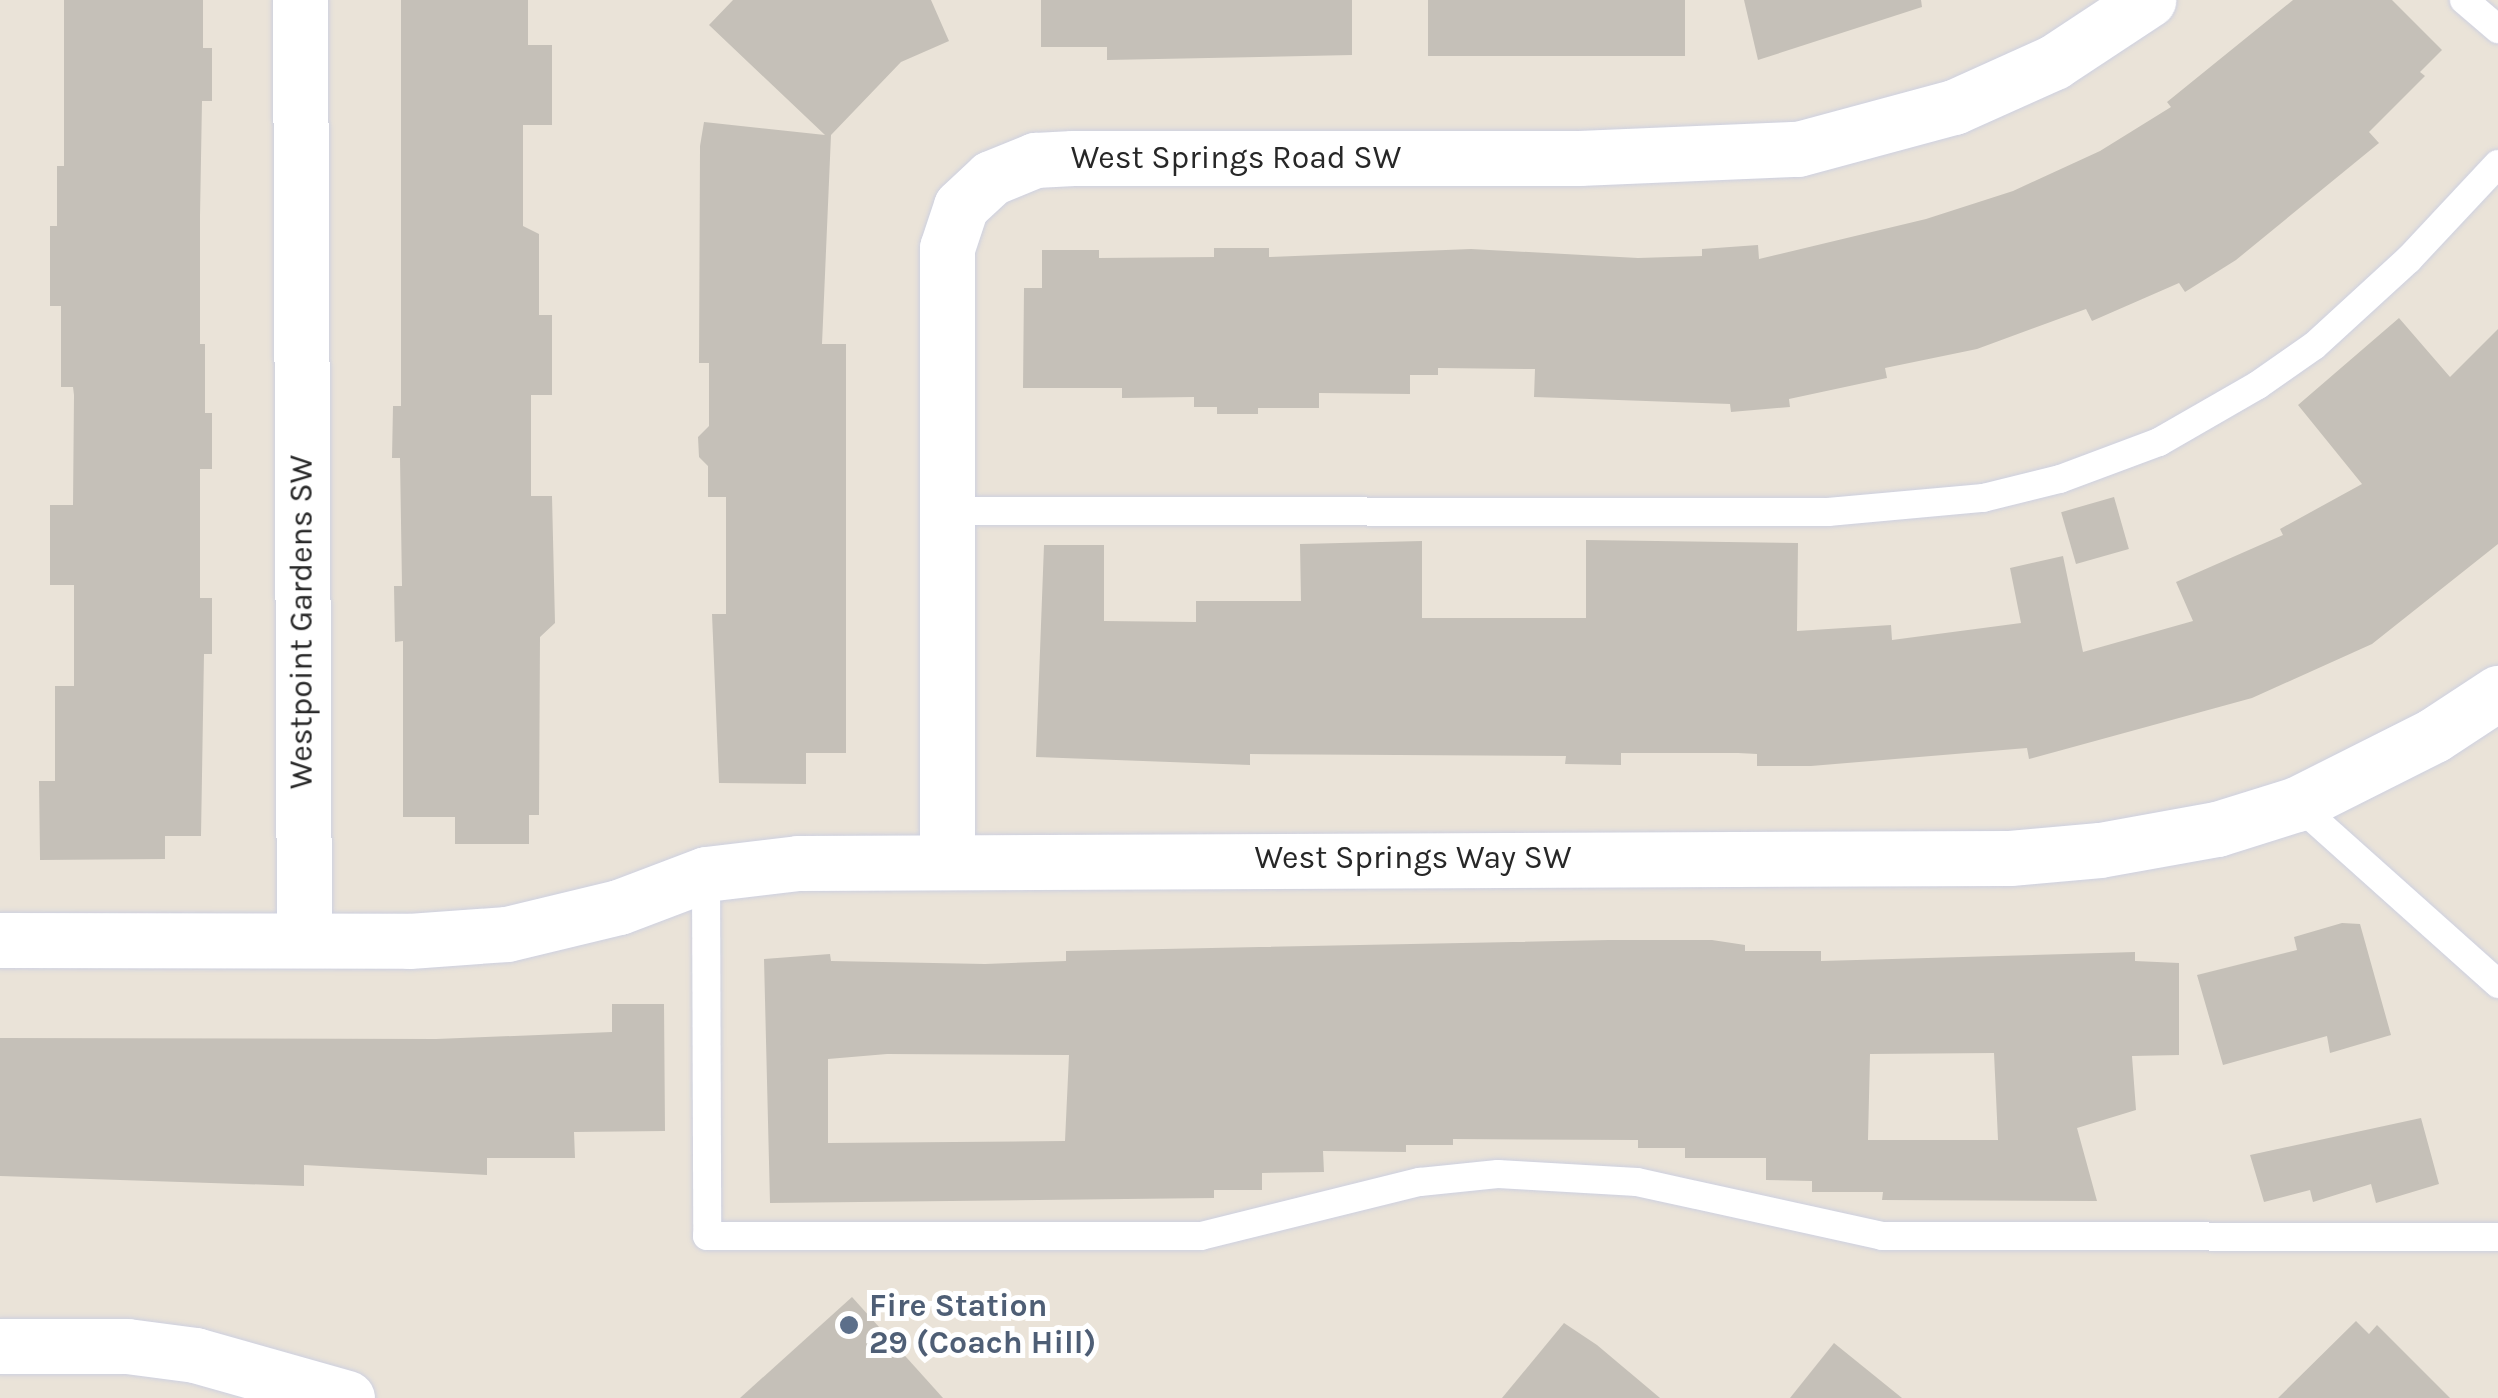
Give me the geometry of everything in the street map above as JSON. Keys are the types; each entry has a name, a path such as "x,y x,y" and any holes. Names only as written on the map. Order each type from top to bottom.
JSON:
{"street":[{"name":"Westpoint Gardens SW","path":"300,0 304,940"},
{"name":"West Springs Road SW","path":"946,860 948,248 961,206 1011,167 1074,158 1716,156 1798,149 1954,108 2054,62 2148,0"},
{"name":"West Springs Way SW","path":"304,940 507,934 618,907 706,874 798,864 946,860 2010,858 2100,850 2217,829 2296,804 2434,735 2498,693"},
{"path":"0,940 304,940"},
{"path":"0,1346 128,1346 195,1355 346,1398"}],"lane":[{"path":"2464,0 2498,29"},
{"path":"946,510 1828,512 1983,498 2060,479 2159,442 2258,386 2314,346 2409,259 2498,164"},
{"path":"2296,804 2498,984"},
{"path":"706,874 707,1236 1201,1236 1420,1182 1498,1174 1637,1182 1882,1236 2498,1237"}],"building":[{"path":"64,0 203,0 203,48 212,48 212,101 202,101 200,344 205,344 205,413 212,413 212,469 200,469 200,598 212,598 212,654 204,654 201,836 165,836 165,859 40,860 39,781 55,781 55,686 74,686 74,585 50,585 50,505 73,505 74,395 73,387 61,387 61,306 50,306 50,226 57,226 57,166 64,166"},
{"path":"401,0 528,0 528,45 552,45 552,125 523,125 523,226 539,234 539,315 552,315 552,395 531,395 531,496 552,496 555,623 540,637 539,815 529,815 529,844 455,844 455,817 403,817 403,641 395,642 394,586 402,586 400,458 392,458 393,406 401,406"},
{"path":"733,0 931,0 949,41 901,62 831,135 822,344 846,344 846,753 806,753 806,784 719,783 712,614 726,614 726,497 708,497 708,466 699,457 698,437 709,426 709,363 699,363 700,146 704,122 825,135 709,25"},
{"path":"1041,0 1352,0 1352,55 1107,60 1107,47 1041,47"},
{"path":"1428,0 1685,0 1685,56 1428,56"},
{"path":"1744,0 1921,0 1922,7 1758,60"},
{"path":"2293,0 2392,0 2442,50 2420,72 2425,76 2369,132 2379,143 2236,260 2185,292 2179,283 2092,321 2086,309 1977,349 1885,368 1887,378 1789,399 1790,407 1731,412 1730,404 1534,397 1535,369 1438,368 1438,375 1410,375 1410,394 1319,393 1319,408 1258,408 1258,414 1217,414 1217,407 1194,407 1194,397 1122,398 1122,388 1023,388 1024,288 1042,288 1042,250 1099,250 1099,258 1214,257 1214,248 1269,248 1269,257 1471,249 1638,258 1702,256 1702,249 1758,245 1759,259 1926,219 2013,191 2100,151 2171,107 2167,102"},
{"path":"2399,318 2450,377 2498,329 2498,544 2372,644 2252,698 2029,759 2027,748 1811,766 1757,766 1757,754 1738,753 1621,753 1621,765 1565,764 1566,756 1250,754 1250,765 1036,757 1044,545 1104,545 1104,621 1196,622 1196,601 1301,601 1300,544 1422,541 1422,618 1586,618 1586,540 1798,543 1797,631 1891,625 1892,640 2021,623 2010,568 2063,556 2083,652 2193,621 2176,582 2283,535 2280,529 2362,484 2298,405"},
{"path":"2114,497 2129,549 2076,564 2061,512"},
{"path":"2342,923 2360,924 2391,1035 2330,1053 2327,1036 2223,1065 2197,975 2297,950 2294,937"},
{"path":"1712,940 1745,945 1745,951 1821,951 1821,961 2135,952 2135,961 2179,963 2179,1055 2132,1056 2136,1110 2077,1128 2097,1201 1882,1200 1883,1192 1812,1192 1812,1181 1766,1180 1766,1158 1685,1158 1685,1148 1638,1148 1638,1140 1453,1139 1453,1145 1406,1145 1406,1152 1323,1151 1324,1172 1262,1173 1262,1190 1214,1190 1214,1198 770,1203 764,959 830,954 831,961 985,964 1066,961 1066,951","holes":["1994,1053 1998,1140 1868,1140 1870,1054","887,1054 1069,1055 1065,1141 828,1143 828,1059"]},
{"path":"612,1004 664,1004 665,1131 574,1132 575,1158 487,1158 487,1175 304,1165 304,1186 0,1176 0,1038 436,1039 612,1032"},
{"path":"2421,1118 2439,1184 2376,1203 2371,1184 2313,1202 2310,1190 2264,1202 2250,1155"},
{"name":"Fire Station 29 (Coach Hill)","path":"852,1297 943,1398 740,1398"},
{"path":"2356,1321 2369,1334 2377,1325 2450,1398 2278,1398"},
{"path":"1564,1323 1597,1345 1660,1398 1502,1398"},
{"path":"1834,1343 1902,1398 1790,1398"}],"place":[{"name":"Fire Station 29 (Coach Hill)","path":"849,1325"}]}
